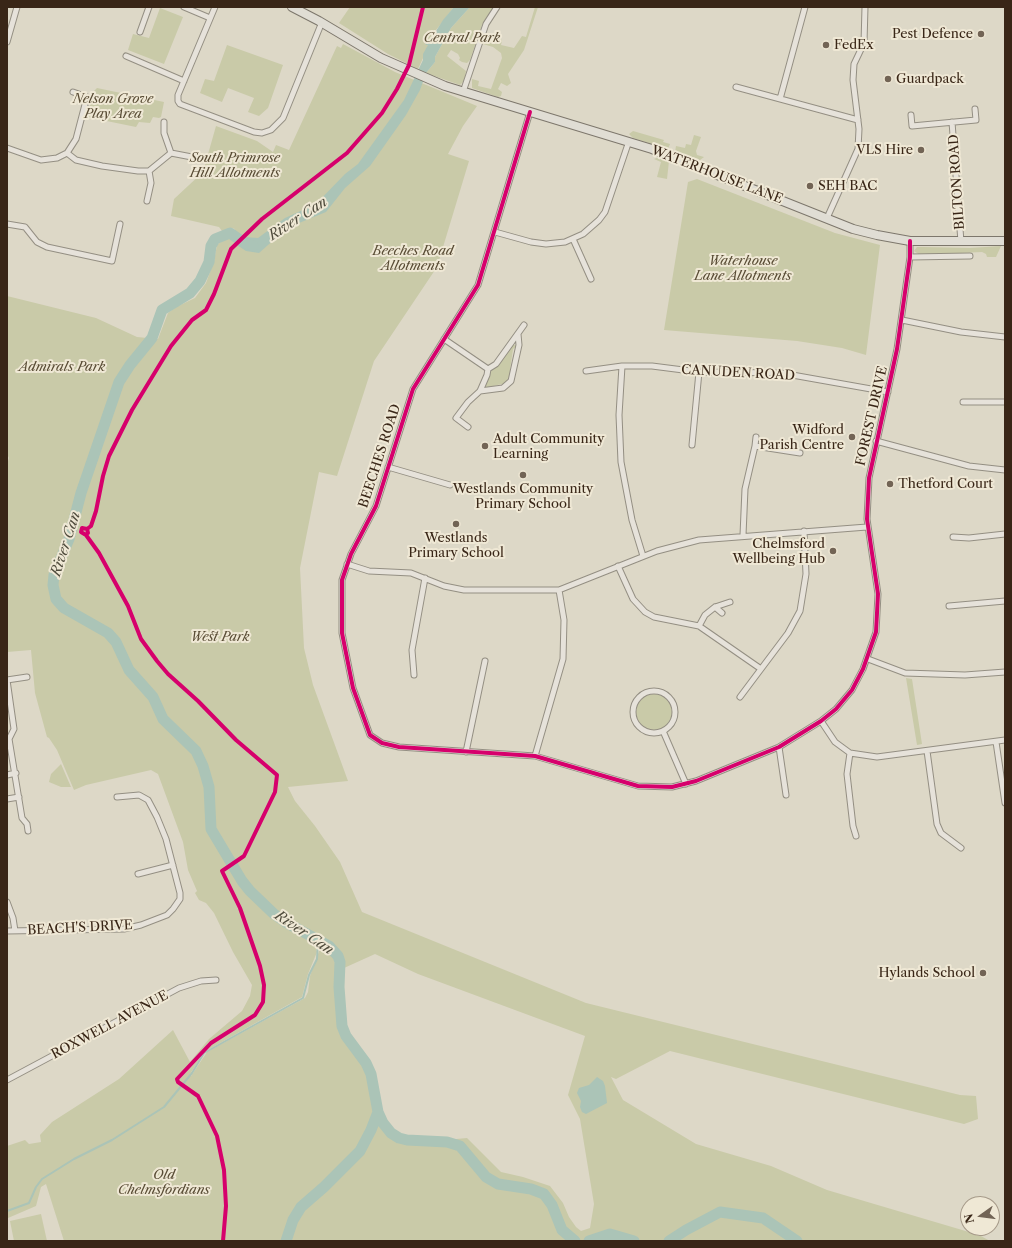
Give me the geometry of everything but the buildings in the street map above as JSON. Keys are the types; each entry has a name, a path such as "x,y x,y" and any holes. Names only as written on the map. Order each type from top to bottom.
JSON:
{"main road":[{"name":"WATERHOUSE LANE","path":"292,7 322,22 381,58 433,82 629,141 670,155 853,229 877,236 910,241 1005,241"}],"street":[{"path":"7,42 17,7"},
{"path":"140,32 149,7"},
{"path":"184,7 210,18"},
{"path":"215,7 177,98 180,104 259,133 266,132 276,126 283,118 322,22"},
{"path":"463,92 486,24 497,7"},
{"path":"780,99 805,7"},
{"path":"827,218 857,156 859,140 858,120 853,80 854,64 864,43 865,7"},
{"path":"126,56 184,81"},
{"path":"736,87 858,120"},
{"path":"7,148 41,160 57,158 67,153 76,139 87,97 73,92"},
{"name":"BILTON ROAD","path":"911,115 912,126 976,120 976,109"},
{"name":"BEECHES ROAD","path":"530,112 478,285 413,389 372,515 347,564 342,580 342,633 353,688 370,735 382,743 399,747 535,756 638,786 662,788 686,784 779,747"},
{"path":"164,122 164,133 171,152"},
{"name":"BILTON ROAD","path":"952,122 961,242"},
{"path":"495,232 539,244 555,244 574,239 590,229 605,212 629,141"},
{"path":"67,153 76,160 102,166 149,171 171,152"},
{"path":"171,152 197,158"},
{"path":"147,201 151,183 149,171"},
{"path":"7,224 25,227 37,242 47,247 112,261 120,224"},
{"path":"574,239 591,279"},
{"name":"FOREST DRIVE","path":"779,747 821,722 836,710 852,690 868,659 876,632 878,606 877,584 867,527 869,478 902,320 910,257 910,241"},
{"path":"910,257 970,256"},
{"path":"902,320 955,331 1005,338"},
{"path":"468,427 456,418 468,402 480,391 488,369 496,364 524,325"},
{"path":"480,391 503,388 511,381 519,345 518,334"},
{"path":"444,339 488,369"},
{"path":"622,366 618,414 621,462 632,520 643,556"},
{"name":"CANUDEN ROAD","path":"586,371 622,366 652,366 699,372 781,373 841,382 888,392"},
{"path":"692,445 699,372"},
{"path":"963,402 1005,402"},
{"path":"743,535 744,489 756,437"},
{"path":"876,441 969,466 1005,470"},
{"path":"755,446 800,454"},
{"path":"388,467 450,486"},
{"path":"347,564 369,571 411,573 444,586 464,590 559,590 643,556 699,540 743,535 867,527"},
{"path":"740,697 788,633 800,611 806,574 804,531"},
{"path":"953,537 969,538 1005,534"},
{"path":"618,566 633,599 645,612 654,617 698,626 761,669"},
{"path":"414,675 412,650 424,578"},
{"path":"535,756 563,659 564,620 559,590"},
{"path":"950,606 1005,601"},
{"path":"698,626 705,615 715,607 730,602"},
{"path":"715,607 722,613"},
{"path":"868,659 905,673 965,676 1005,672"},
{"path":"466,752 485,661"},
{"path":"27,677 7,680 14,729 8,739 16,773 22,818 27,824 28,831"},
{"path":"650,692 663,693 672,702 674,716 672,722 663,731 656,733 642,730 634,719 634,705 643,694 650,692"},
{"path":"821,722 835,742 850,753 877,757 1005,740"},
{"path":"663,731 686,784"},
{"path":"996,742 1005,803"},
{"path":"779,747 786,795"},
{"path":"927,750 937,824 940,834 961,848"},
{"path":"850,753 847,774 853,826 856,836"},
{"path":"7,775 16,773"},
{"name":"BEACH'S DRIVE","path":"7,931 124,928 141,925 167,915 180,899 180,893 166,839 148,800 140,795 117,797"},
{"path":"7,799 19,797"},
{"path":"138,874 173,865"},
{"path":"7,902 13,918 15,931"},
{"name":"ROXWELL AVENUE","path":"7,1080 179,988 201,981 216,980"}],"green space":[{"name":"Central Park","path":"350,7 454,7 436,30 418,69 388,54 339,23"},
{"name":"Central Park","path":"470,7 494,7 482,25 470,60 467,63 462,62 459,60 460,58 458,54 451,50 447,56 466,71 464,81 460,85 426,73 435,62 435,57 451,28"},
{"path":"535,7 538,7 524,50 508,74 511,83 507,86 501,83 498,89 502,92 501,96 498,97 472,88 472,79 479,81 478,86 491,89 502,58 501,53 493,47 483,44 485,37 487,38 486,41 497,44 499,39 502,40 501,45 514,48 522,36 526,37"},
{"path":"160,8 183,17 164,64 128,50 133,34 149,38"},
{"path":"343,44 395,72 477,106 463,126 448,154 469,161 437,267 374,361 337,476 319,472 300,568 304,648 313,685 348,781 288,787 295,801 315,826 340,862 362,912 586,1003 960,1095 976,1096 978,1119 964,1124 670,1051 616,1079 611,1077 623,1100 696,1144 771,1166 827,1190 960,1229 960,1236 981,1236 990,1241 64,1241 46,1184 41,1187 36,1206 8,1218 7,1146 25,1140 29,1144 41,1142 40,1135 52,1122 119,1079 173,1030 190,1062 209,1039 242,1011 250,996 252,985 233,952 214,913 206,903 199,900 195,893 197,891 188,870 183,842 158,774 151,770 86,785 74,790 57,750 47,737 35,693 31,650 7,652 7,464 9,458 7,454 7,296 96,318 137,337 158,339 168,313 176,307 195,298 206,283 214,261 217,245 235,229 231,228 222,231 219,227 171,216 174,199 203,172 216,126 257,141 273,152 276,145 289,150 337,46 341,48","holes":["318,938 332,944 340,952 344,962 344,967 336,968 333,955 321,946 310,976 308,992 305,998 207,1052 191,1076 190,1074 204,1052 302,997 308,974 317,952 315,944","375,954 418,974 585,1036 568,1095 580,1119 594,1204 590,1228 581,1231 576,1227 569,1217 563,1203 550,1186 523,1177 501,1172 467,1138 446,1140 406,1138 384,1122 373,1071 368,1060 348,1033 343,1003 344,968"]},
{"path":"227,45 283,65 268,108 259,116 248,112 254,98 228,88 222,102 200,93 205,79 214,81"},
{"name":"Nelson Grove Play Area","path":"97,88 164,102 161,117 153,117 150,123 139,122 136,127 87,117 93,92"},
{"path":"633,131 664,140 663,142 670,144 668,149 633,138 629,134"},
{"path":"694,135 701,137 696,151 697,155 704,157 700,160 675,152 676,146 685,148 686,144 691,145"},
{"path":"659,157 669,161 667,179 657,177 661,162 654,159"},
{"name":"Waterhouse Lane Allotments","path":"697,179 835,233 880,245 866,355 842,348 797,341 664,330 688,182"},
{"path":"1001,246 996,257 987,257 986,254 982,252 920,255 914,251 917,247 970,248"},
{"path":"512,344 517,346 513,349 510,370 511,374 504,385 501,384 490,387 489,389 486,388 485,384 491,371 496,367"},
{"path":"906,678 912,679 922,744 917,745"},
{"path":"658,694 667,699 671,705 671,719 667,725 658,730 650,730 641,725 637,719 636,708 641,699 647,695"},
{"path":"61,764 71,787 61,787 49,782 51,774"},
{"path":"41,1214 47,1241 14,1241 10,1221"}],"water":[{"path":"454,7 470,7 451,28 435,57 435,62 426,73 420,90 406,115 370,166 345,188 326,212 299,223 277,237 259,253 246,251 237,245 244,237 258,238 285,218 316,204 345,174 358,164 404,100 423,60 423,54 428,45 425,43 429,42 443,20"},
{"path":"597,1077 603,1081 605,1086 607,1103 586,1114 582,1112 580,1107 581,1101 577,1093 579,1088 589,1085"}],"waterway":[{"name":"River Can","path":"253,246 243,242 230,233 215,239 211,246 209,262 200,281 190,293 162,310 152,338 130,365 119,382 81,493 69,539 54,575 53,585 56,599 64,608 108,633 116,642 129,670 153,697 163,719 196,751 203,766 209,787 211,829 242,881 250,891 274,914 287,923 329,946 338,956 340,962 339,987 342,1026 346,1036 366,1063 371,1074 378,1112 360,1151 324,1187 301,1207 293,1220 286,1241"},
{"path":"7,1211 29,1203 36,1187 42,1179 74,1159 112,1140 164,1107 192,1073 204,1053 303,998 309,975 317,959 318,941"},
{"path":"378,1112 383,1123 391,1133 399,1138 407,1140 447,1142 460,1146 486,1177 498,1184 531,1189 544,1194 552,1205 562,1230 575,1241"},
{"path":"669,1241 720,1212 763,1218 797,1241"},
{"path":"589,1241 610,1234 634,1241"}],"cycle path":[{"path":"88,533 87,529 91,526 96,511 103,476 109,456 132,410 171,346 192,320 206,310 214,294 231,249 262,219 347,153 382,113 397,89 409,65 423,7"},
{"path":"530,112 478,285 413,389 376,506 351,554 342,580 342,633 353,688 370,735 382,743 399,747 535,756 638,786 672,787 696,781 779,747 821,721 836,709 852,690 863,669 876,632 878,594 867,519 869,478 897,349 910,257 910,241"},
{"path":"87,529 82,528 81,532 86,535 99,553 128,606 141,639 157,661 168,674 198,701 236,740 277,775 275,792 244,856 222,871 240,908 260,966 264,985 263,1002 255,1015 211,1043 177,1079 178,1082 198,1096 217,1136 224,1170 226,1206 223,1241"}],"place":[{"name":"Pest Defence","path":"981,34"},
{"name":"FedEx","path":"826,45"},
{"name":"Guardpack","path":"888,79"},
{"name":"VLS Hire","path":"921,150"},
{"name":"SEH BAC","path":"810,186"},
{"name":"Widford Parish Centre","path":"852,437"},
{"name":"Adult Community Learning","path":"485,446"},
{"name":"Westlands Community Primary School","path":"523,475"},
{"name":"Thetford Court","path":"890,484"},
{"name":"Westlands Primary School","path":"456,524"},
{"name":"Chelmsford Wellbeing Hub","path":"833,551"},
{"name":"Hylands School","path":"983,973"}],"park label":[{"name":"South Primrose Hill Allotments","path":"235,166"},
{"name":"Beeches Road Allotments","path":"413,258"},
{"name":"Admirals Park","path":"62,367"},
{"name":"West Park","path":"220,637"},
{"name":"Old Chelmsfordians","path":"164,1182"}]}
